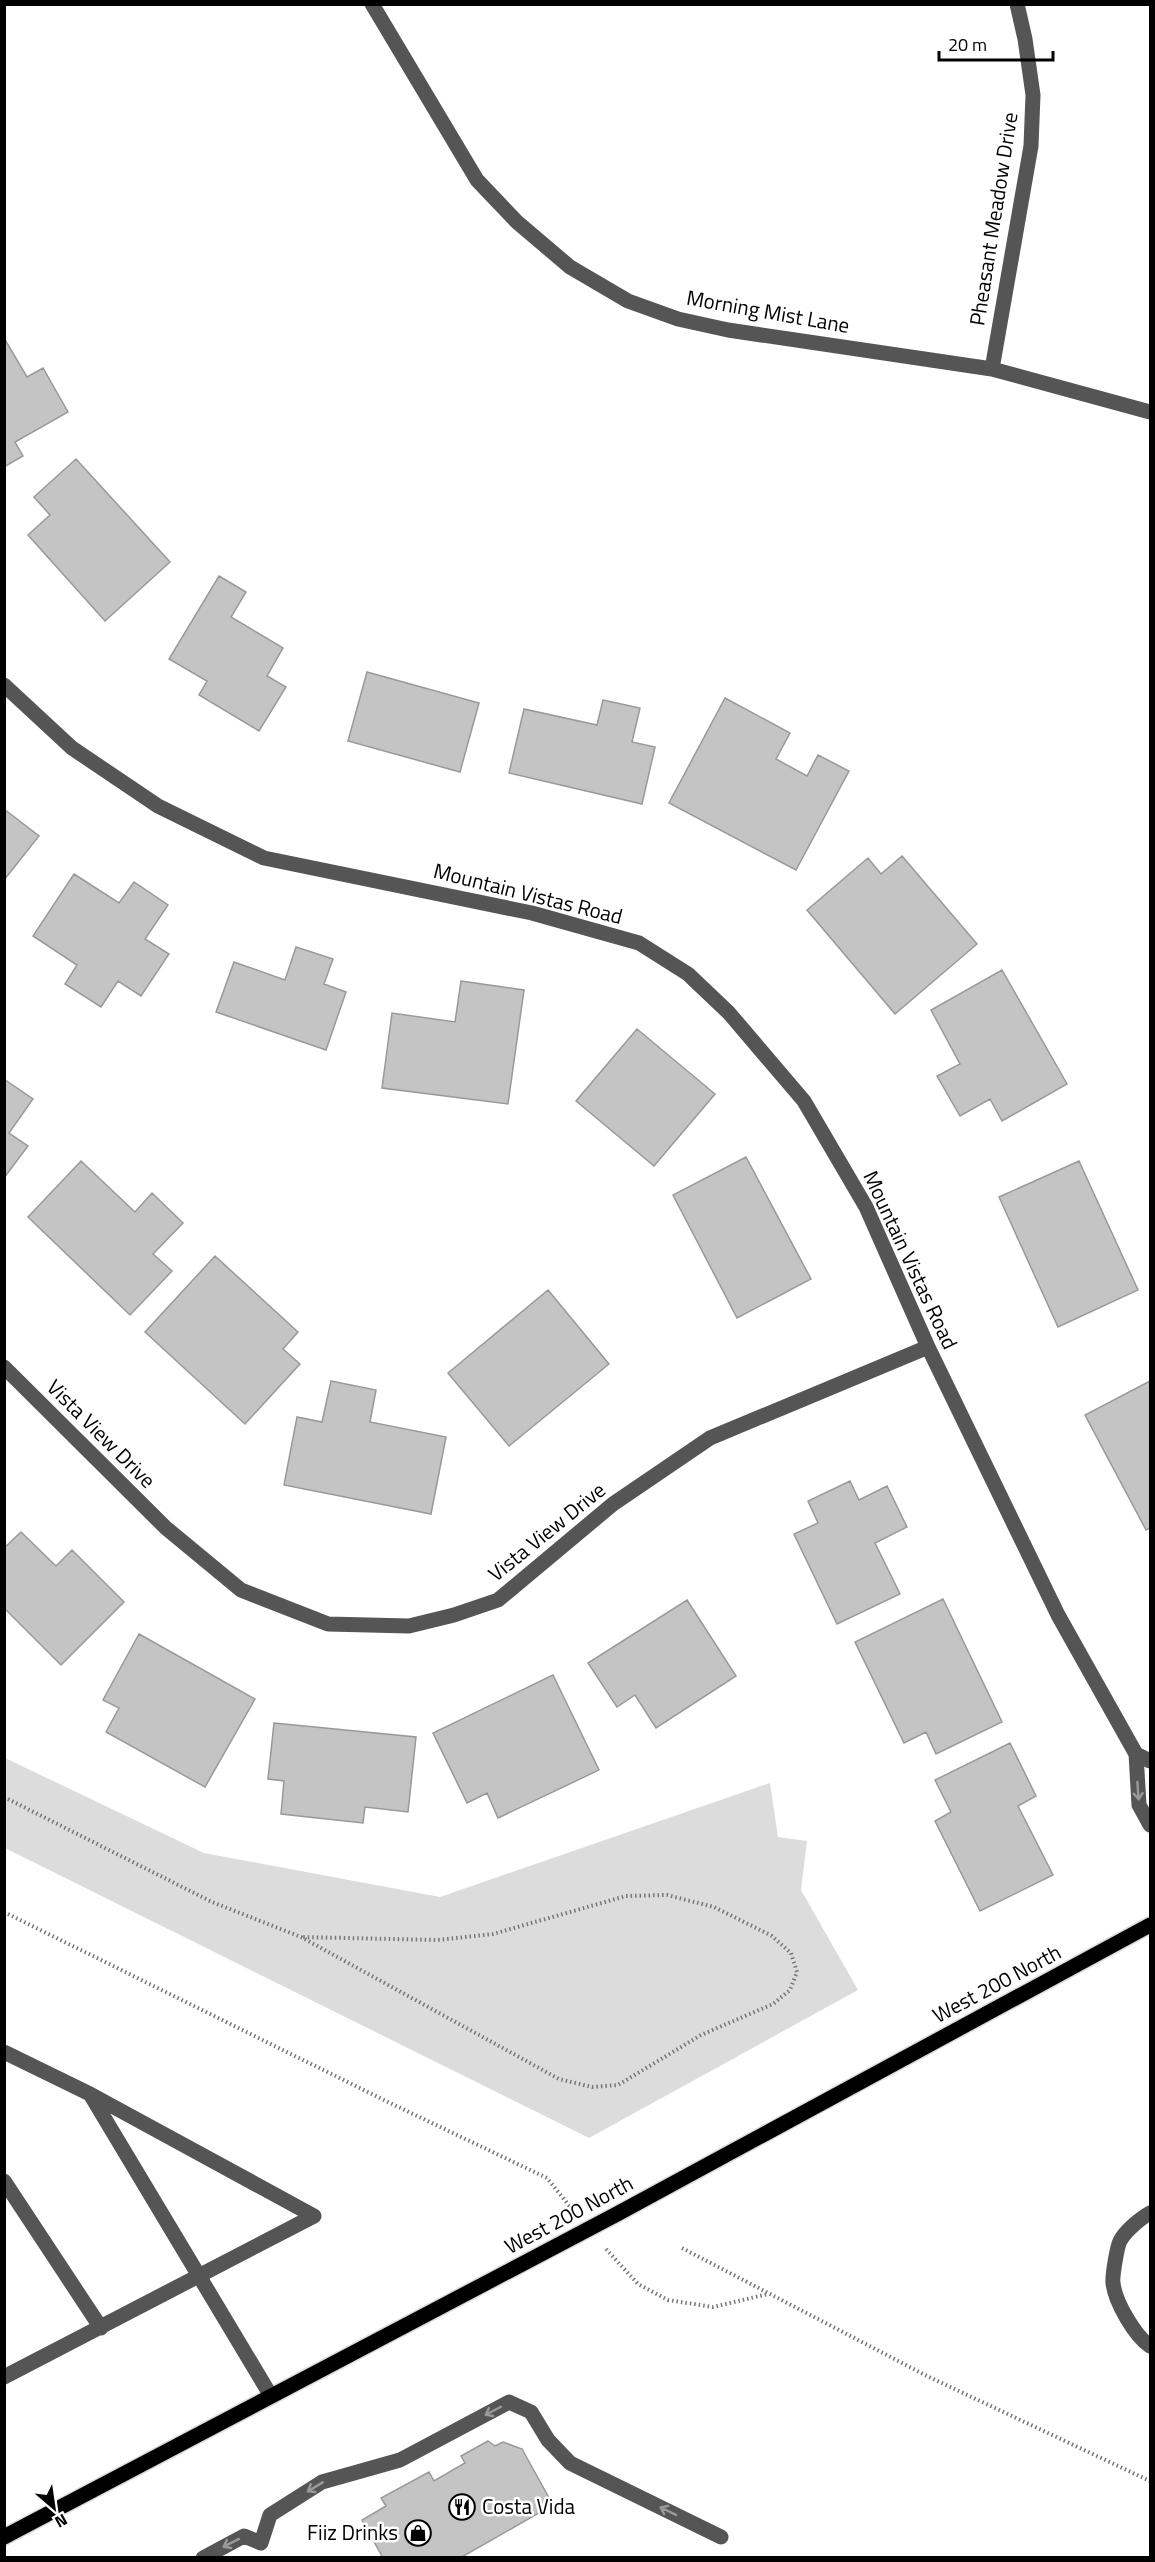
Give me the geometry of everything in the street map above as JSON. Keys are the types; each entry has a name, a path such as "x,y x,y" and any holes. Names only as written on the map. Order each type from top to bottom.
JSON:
{"main road":[{"name":"West 200 North","path":"4,2537 608,2219 1150,1925"}],"street":[{"name":"Morning Mist Lane","path":"372,4 477,180 517,222 570,267 619,295 678,319 728,330 992,369 1150,412"},
{"name":"Pheasant Meadow Drive","path":"992,369 1031,146 1033,95 1025,39 1017,4"},
{"name":"Mountain Vistas Road","path":"4,685 72,748 158,806 264,858 532,913 639,943 688,974 729,1013 804,1101 866,1208 928,1347 1058,1615 1136,1754 1139,1805 1150,1825"},
{"name":"Vista View Drive","path":"4,1367 166,1528 241,1590 328,1624 409,1626 454,1615 498,1600 613,1504 710,1438 928,1347"},
{"path":"1136,1754 1150,1761"},
{"path":"4,2052 90,2094 314,2216 4,2377"},
{"path":"90,2094 272,2396"},
{"path":"4,2181 101,2328"},
{"path":"1150,2213 1143,2217 1120,2241 1112,2282 1126,2317 1143,2341 1150,2346"},
{"path":"203,2558 244,2536 261,2543 270,2515 322,2482 400,2460 509,2402 531,2412 548,2440 570,2463 721,2537"}],"path":[{"path":"4,1797 212,1902 301,1937 559,2079 592,2087 618,2085 701,2035 772,2004 790,1990 797,1972 792,1953 772,1936 714,1906 667,1895 626,1896 493,1934 449,1939 301,1937"},
{"path":"4,1912 547,2178"},
{"path":"682,2248 927,2376 1150,2481"},
{"path":"630,2277 668,2300 712,2307 768,2294"}],"shaded area":[{"path":"5,1758 204,1853 440,1897 770,1783 778,1837 807,1841 801,1890 858,1990 589,2138 5,1848"}],"building":[{"path":"4,338 27,377 43,368 68,412 15,442 23,456 4,467"},
{"path":"76,459 170,562 105,621 28,535 50,515 34,497"},
{"path":"219,576 246,592 231,617 283,648 267,676 286,687 259,731 199,695 207,681 169,659"},
{"path":"367,672 479,703 460,772 348,741"},
{"path":"725,698 790,733 776,759 807,776 818,755 849,771 796,870 669,803"},
{"path":"603,700 640,708 632,742 655,747 642,804 509,773 524,709 597,725"},
{"path":"4,809 39,836 4,880"},
{"path":"902,856 977,944 895,1014 807,910 868,858 881,874"},
{"path":"74,874 119,903 134,882 168,905 145,939 169,954 141,996 118,981 101,1007 65,984 77,965 33,936"},
{"path":"296,947 333,959 324,984 346,992 326,1050 216,1012 234,962 285,980"},
{"path":"1002,970 1067,1084 1002,1121 990,1099 960,1116 937,1076 960,1064 931,1010"},
{"path":"461,981 524,990 508,1104 382,1088 392,1013 455,1022"},
{"path":"637,1029 715,1094 654,1166 576,1101"},
{"path":"4,1079 33,1099 9,1133 28,1146 4,1178"},
{"path":"746,1157 811,1279 737,1318 673,1195"},
{"path":"81,1161 135,1212 152,1193 183,1223 153,1254 172,1271 130,1315 28,1217"},
{"path":"1079,1161 1138,1290 1058,1327 999,1197"},
{"path":"215,1256 298,1332 283,1349 300,1364 245,1424 145,1332"},
{"path":"548,1290 609,1364 509,1446 448,1373"},
{"path":"331,1381 376,1390 370,1422 446,1437 431,1514 284,1485 297,1417 322,1422"},
{"path":"1150,1381 1150,1528 1146,1530 1085,1415"},
{"path":"850,1481 859,1500 887,1486 907,1527 875,1543 900,1594 837,1624 794,1534 818,1523 808,1501"},
{"path":"21,1532 56,1566 72,1550 124,1602 61,1665 4,1608 4,1548"},
{"path":"943,1599 1002,1722 936,1754 926,1732 904,1743 855,1642"},
{"path":"687,1600 736,1676 656,1728 635,1695 617,1707 588,1663"},
{"path":"139,1634 255,1699 205,1787 106,1732 119,1708 103,1700"},
{"path":"553,1675 599,1770 498,1818 487,1793 467,1803 433,1733"},
{"path":"274,1723 416,1737 408,1812 365,1807 363,1823 281,1814 284,1781 268,1779"},
{"path":"1010,1743 1036,1796 1018,1806 1053,1875 980,1911 935,1821 951,1812 935,1780"},
{"path":"488,2441 495,2446 503,2442 522,2449 553,2505 460,2558 383,2558 362,2520 386,2506 381,2498 429,2472 434,2481 465,2463 461,2456"}],"place":[{"name":"Costa Vida","path":"462,2507"},
{"name":"Fiiz Drinks","path":"418,2533"}]}
